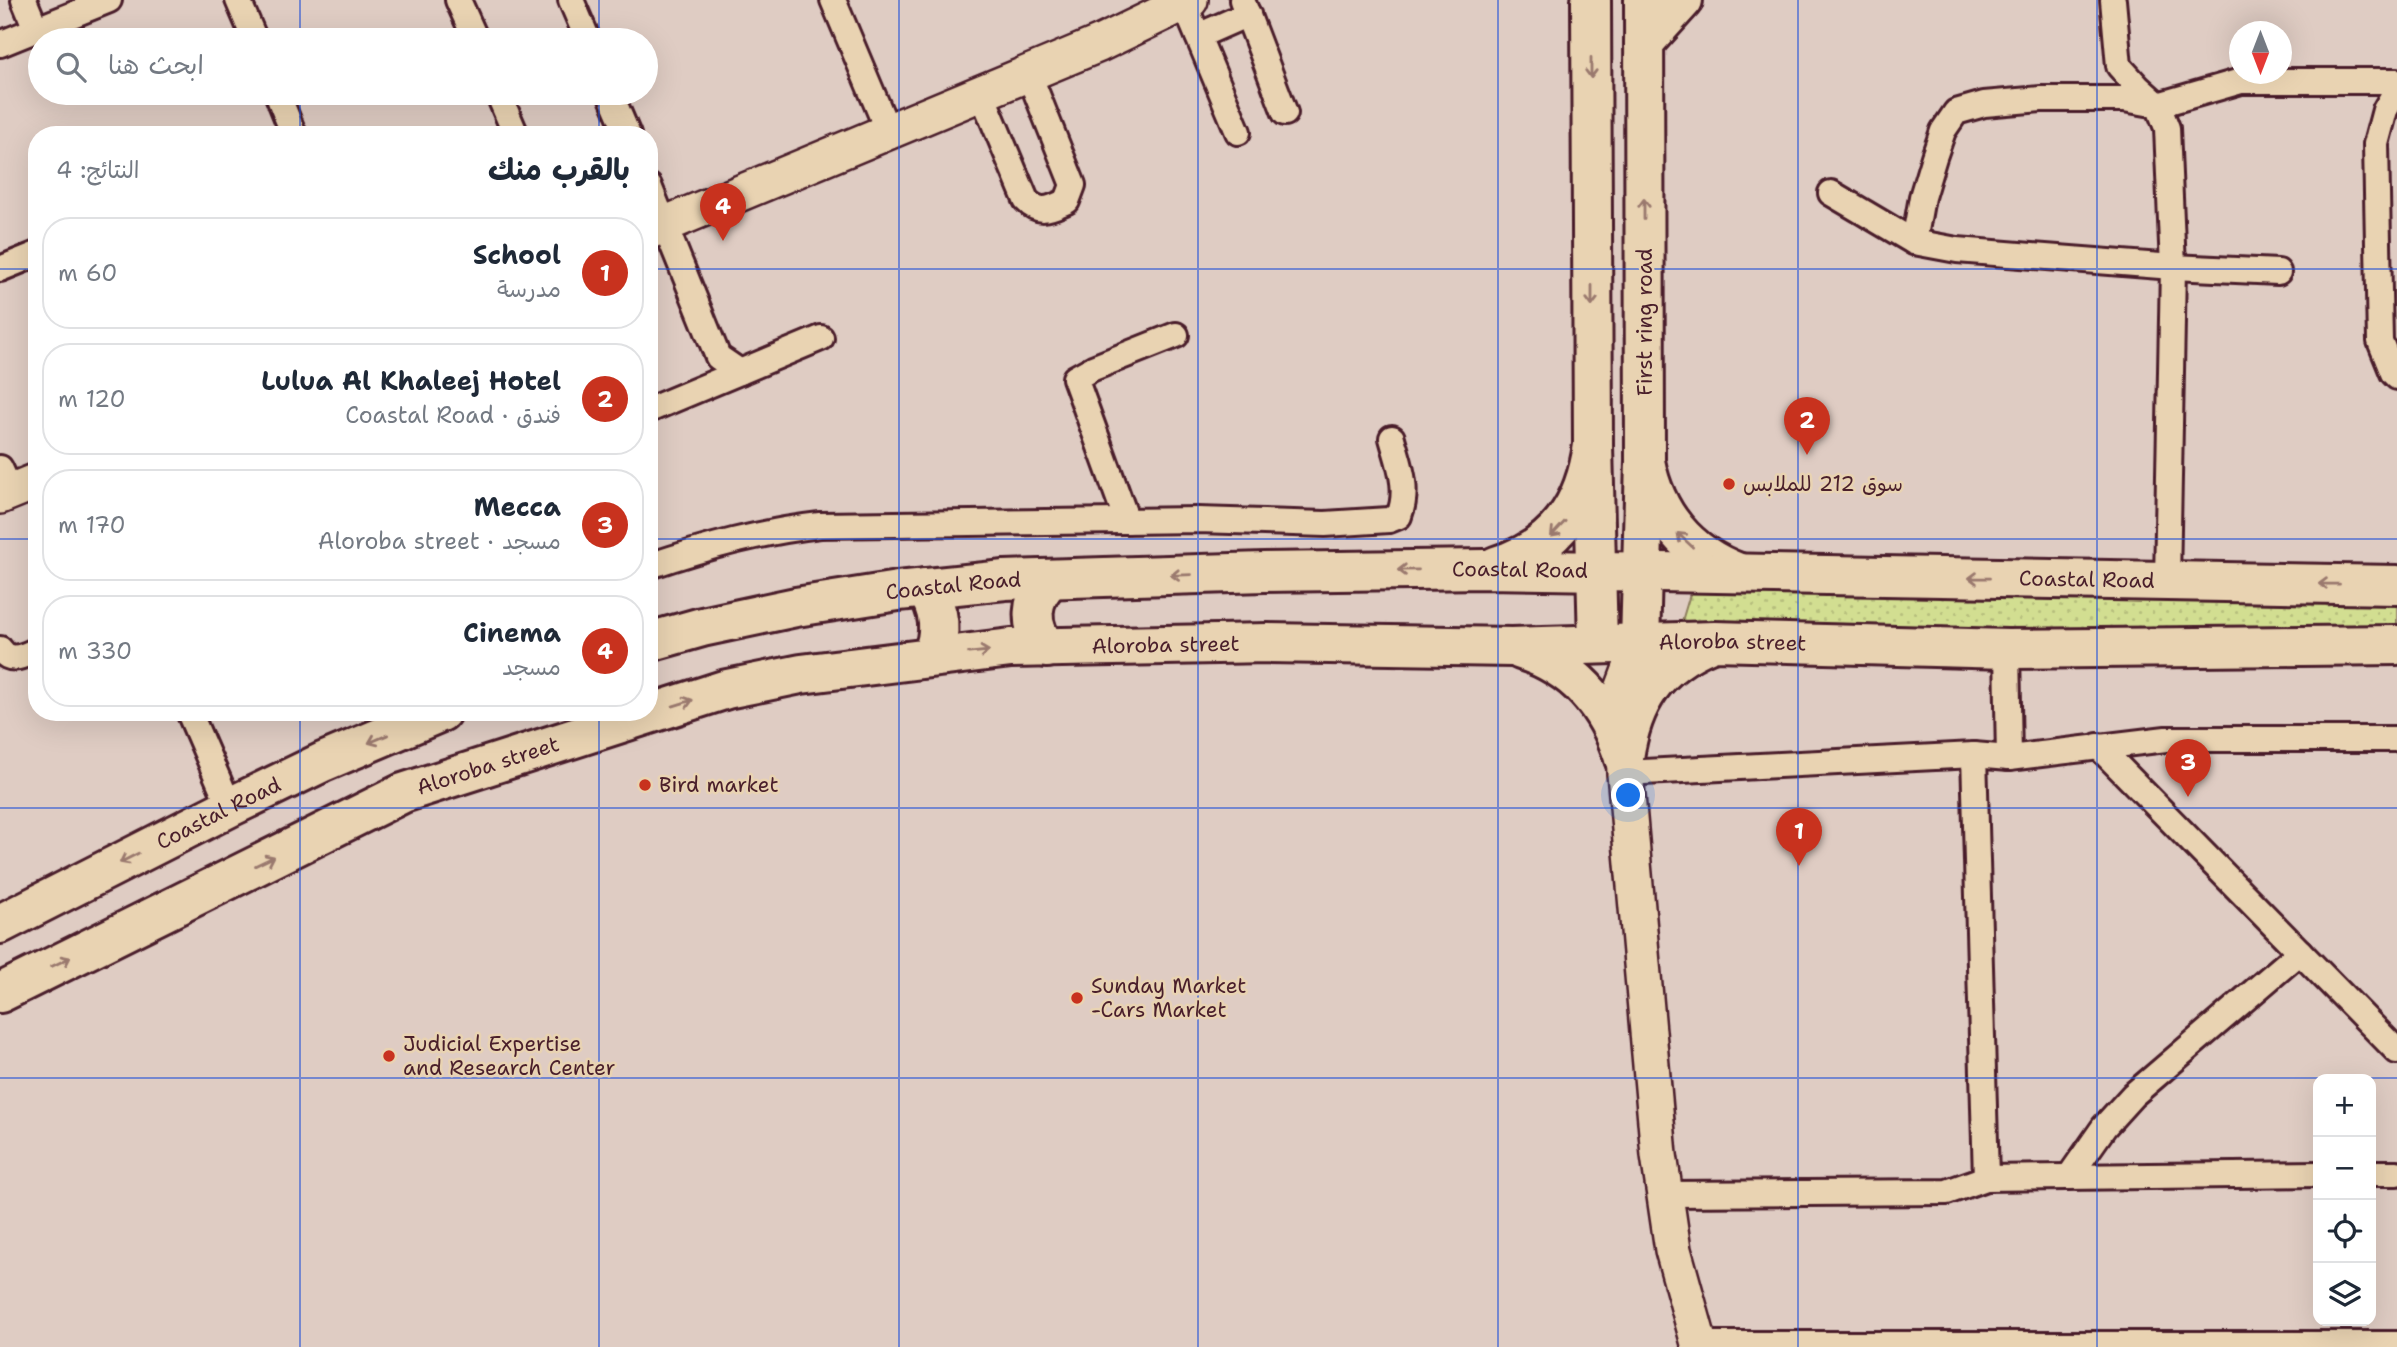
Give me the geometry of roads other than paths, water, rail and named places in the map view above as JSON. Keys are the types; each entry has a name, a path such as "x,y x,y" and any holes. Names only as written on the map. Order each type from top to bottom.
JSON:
{"main road":[{"path":"1591,0 1593,445 1598,644"},
{"name":"First ring road","path":"1640,644 1645,461 1644,0"},
{"path":"1644,43 1683,0"},
{"path":"1485,569 1510,562 1532,551 1552,536 1569,516 1586,482 1593,445"},
{"path":"1645,461 1656,499 1677,533 1707,558 1744,574"},
{"name":"Coastal Road","path":"658,639 796,607 1005,580 1264,572 1485,569 1640,574 2397,586"},
{"path":"1047,648 1036,633 1032,615 1037,595 1051,579"},
{"path":"925,589 932,599 939,625 936,647 931,657"},
{"path":"1624,765 1627,732 1651,685 1680,658 1715,641"},
{"name":"Aloroba street","path":"658,712 727,690 801,674 1011,648 1268,643 1512,647 1715,641 2007,649 2397,645"},
{"path":"1512,647 1535,654 1556,665 1584,687 1606,714 1616,735 1624,765"},
{"name":"Coastal Road","path":"0,924 323,762 420,721"},
{"name":"Aloroba street","path":"0,993 403,793 629,721"}],"street":[{"path":"24,0 36,28"},
{"path":"39,28 109,0"},
{"path":"238,0 250,28"},
{"path":"458,0 470,28"},
{"path":"571,0 583,28"},
{"path":"833,0 888,131"},
{"path":"2113,0 2119,66 2158,105 2167,128 2173,267 2167,581"},
{"path":"658,228 1099,44 1187,1 1198,36 1238,132"},
{"path":"1198,36 1245,7 1285,113"},
{"path":"0,44 28,32"},
{"path":"981,92 1026,201 1035,208 1046,210 1067,201 1073,185 1028,72"},
{"path":"1914,242 1922,197 1943,131 1956,112 1983,103 2041,99 2124,99 2158,105 2241,81 2397,81"},
{"path":"2397,89 2385,110 2376,144 2381,341 2397,377"},
{"path":"282,105 290,126"},
{"path":"503,105 512,126"},
{"path":"615,105 624,126"},
{"path":"1831,192 1914,242 1957,250 2173,267 2278,272"},
{"path":"658,230 718,357 740,372"},
{"path":"0,269 28,258"},
{"path":"1127,522 1075,378 1093,368 1176,335"},
{"path":"658,406 821,338"},
{"path":"658,563 712,544 780,529 820,525 1198,520 1325,524 1389,520 1399,516 1405,502 1405,486 1392,438"},
{"path":"1598,644 1622,692"},
{"path":"1640,644 1622,692 1624,765 1659,1155 1673,1250 1700,1345 2397,1345"},
{"path":"0,649 6,657 12,658 28,653"},
{"path":"2007,649 2009,758"},
{"path":"193,721 230,807"},
{"path":"1624,765 1974,755 2009,758 2166,739 2397,739"},
{"path":"2098,746 2397,1051"},
{"path":"1974,755 1986,1178"},
{"path":"2068,1177 2105,1127 2133,1096 2300,952"},
{"path":"2376,1173 2397,1173"},
{"path":"1666,1194 1947,1192 1986,1178 2313,1174"}],"place":[{"name":"Cinema","path":"723,241"},
{"name":"Lulua Al Khaleej Hotel","path":"1807,455"},
{"name":"سوق 212 للملابس","path":"1729,484"},
{"name":"Bird market","path":"645,785"},
{"name":"Mecca","path":"2188,797"},
{"name":"School","path":"1799,866"},
{"name":"Sunday Market -Cars Market","path":"1077,998"},
{"name":"Judicial Expertise and Research Center","path":"389,1056"}]}
